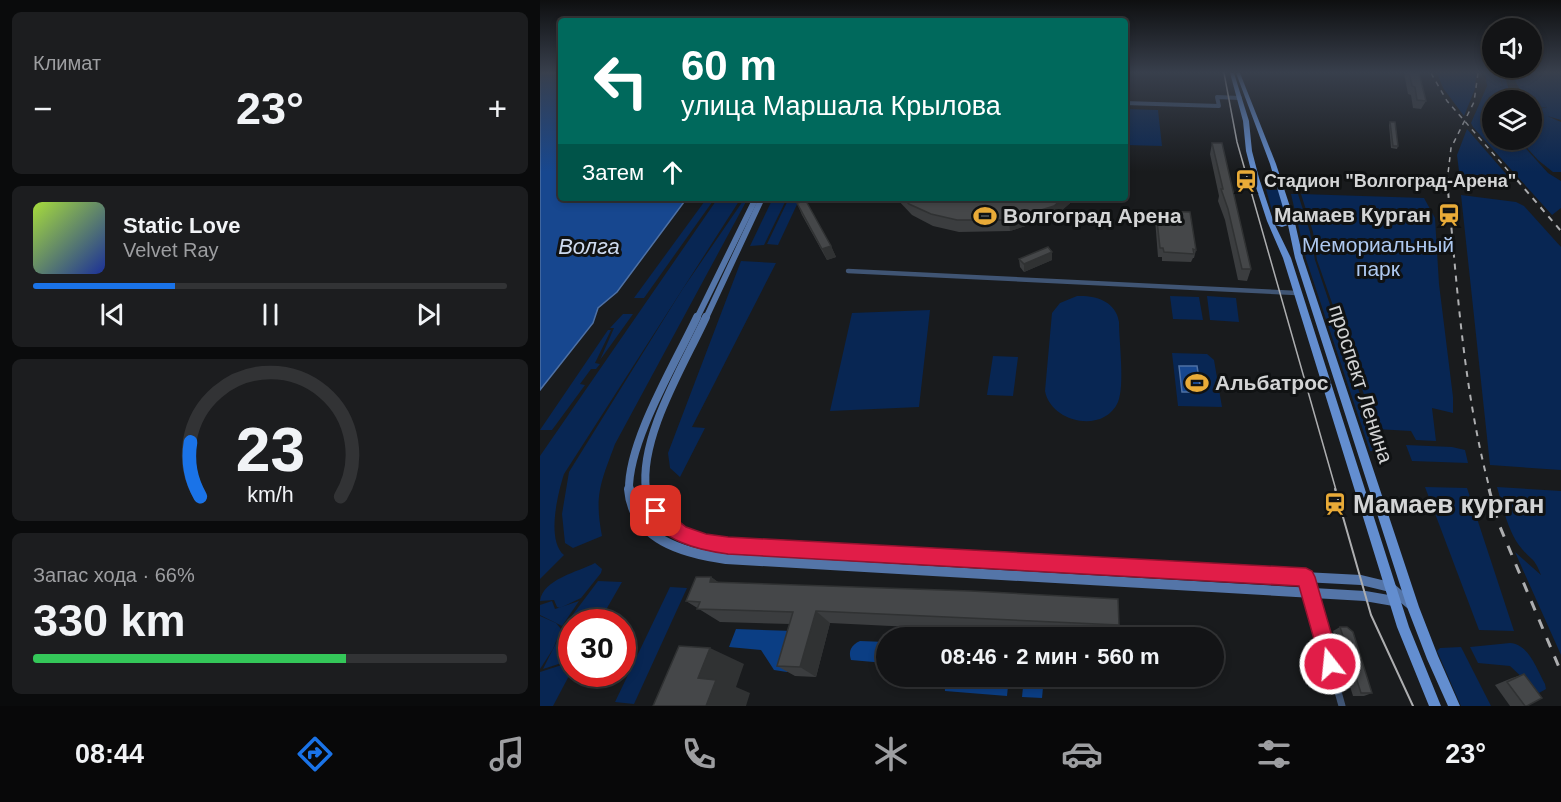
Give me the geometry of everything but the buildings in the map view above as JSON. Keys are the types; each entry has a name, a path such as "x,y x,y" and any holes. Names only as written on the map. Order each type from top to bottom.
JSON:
{"main road":[{"name":"проспект Ленина","path":"1241,106 1249,151 1270,221 1287,258 1394,601 1413,655 1435,706"},
{"name":"проспект Ленина","path":"1251,106 1293,221 1299,258 1413,607 1432,659 1454,706"},
{"path":"1249,151 1258,147 1268,151"},
{"path":"754,201 707,295 637,447 629,477 632,506 641,522 656,538 672,547 726,559 1365,596 1394,601"},
{"path":"761,201 722,282 651,444 645,473 648,497 667,525 681,534 706,543 747,548 1368,581 1390,587 1413,607"},
{"path":"1270,221 1282,225 1293,221"}],"street":[{"path":"848,271 1297,293"},
{"path":"1306,577 1342,706"}],"green space":[{"path":"1456,106 1468,106 1464,116"},
{"path":"1478,106 1482,106 1482,137 1471,123"},
{"path":"1542,106 1561,106 1561,120 1547,116 1561,122 1561,172 1553,172 1529,150 1542,150 1542,108 1547,107"},
{"path":"1128,109 1158,110 1162,146 1128,145"},
{"path":"1467,129 1482,146 1482,150 1485,150 1507,175 1465,175 1459,171 1457,155"},
{"path":"1494,150 1527,150 1548,173 1561,181 1561,208 1552,215"},
{"path":"1266,189 1278,190 1288,217 1284,221 1274,218"},
{"path":"1291,194 1298,194 1310,232 1315,260 1379,451 1370,451 1306,259"},
{"name":"Мемориальный парк","path":"1301,194 1424,198 1435,218 1439,284 1453,397 1453,413 1432,408 1436,441 1416,440 1411,431 1376,429 1317,260 1313,232"},
{"path":"1461,195 1516,202 1524,206 1561,247 1561,470 1490,465"},
{"path":"705,201 713,201 644,298 634,298"},
{"path":"716,201 739,201 564,474 555,516 555,528 559,548 564,555 540,579 540,456"},
{"path":"743,201 746,201 615,444 600,489 599,510 602,536 573,548 565,543 562,514 569,472 682,290"},
{"path":"772,201 786,201 764,245 750,246"},
{"path":"788,201 799,201 778,245 767,244"},
{"path":"741,261 776,263 692,427 705,428 680,477 670,468 668,453"},
{"path":"1077,296 1097,298 1109,304 1114,309 1119,322 1121,374 1118,402 1111,412 1102,418 1090,421 1067,417 1057,411 1049,402 1045,391 1052,313 1060,303"},
{"path":"1170,296 1199,297 1203,320 1173,319"},
{"path":"1207,296 1236,298 1239,322 1210,320"},
{"path":"930,310 919,407 830,411 852,313"},
{"path":"623,314 633,314 600,360 614,328 610,328"},
{"path":"608,330 611,330 595,363 600,364 596,369 591,369 580,384 585,385 552,430 540,430"},
{"name":"Альбатрос","path":"1172,353 1207,354 1214,360 1222,407 1178,406"},
{"path":"993,356 1018,357 1013,396 987,395"},
{"path":"1406,445 1452,447 1465,450 1468,463 1412,461"},
{"path":"1425,487 1467,488 1514,631 1479,630"},
{"path":"1497,487 1561,491 1561,655 1515,552 1541,575 1535,562 1517,543 1513,535 1506,520"},
{"path":"595,563 602,569 601,573 581,598 560,608 554,600 540,601 547,587 554,582"},
{"path":"598,581 622,582 606,609 577,609"},
{"path":"670,587 687,588 634,704 615,702 622,687 636,687 636,658"},
{"path":"552,601 555,609 579,601 574,609 558,609 558,624 540,615 540,605"},
{"path":"540,616 556,623 558,636 540,669"},
{"path":"558,639 558,664 543,669"},
{"path":"1517,644 1527,653 1546,689 1539,693 1510,666 1478,663 1470,647"},
{"path":"1461,647 1491,706 1461,706 1437,651 1440,648"},
{"path":"558,666 558,687 563,687 553,706 540,706 540,672"}],"shaded area":[{"path":"736,629 794,631 790,669 787,672 774,670 761,650 729,647"},
{"path":"860,641 876,642 876,662 851,660 850,654 854,644"},
{"path":"945,687 1008,687 1007,696 945,691"},
{"path":"1023,687 1043,687 1042,698 1022,697"}],"water":[{"name":"Волга","path":"540,106 558,106 558,201 685,201 617,292 598,308 593,323 540,390"},
{"name":"Альбатрос","path":"1179,366 1197,366 1201,392 1182,392"}],"tram line":[{"path":"1230,106 1237,142 1336,490"},
{"path":"1335,489 1371,615 1413,706"}],"railway":[{"path":"1451,106 1465,121"},
{"path":"1465,121 1472,106"},
{"path":"1447,181 1451,148 1465,121"},
{"path":"1465,121 1518,182"},
{"path":"1517,180 1561,231"},
{"path":"1447,181 1467,375 1490,490"},
{"path":"1489,489 1498,522 1561,672"}],"place":[{"name":"Стадион \"Волгоград-Арена\"","path":"1246,181"},
{"name":"Мамаев Курган","path":"1449,215"},
{"name":"Волгоград Арена","path":"985,216"},
{"name":"Альбатрос","path":"1197,383"},
{"name":"Мамаев курган","path":"1335,504"}],"route":[{"path":"656,511 667,525 681,534 706,543 747,548 1306,577 1330,664"}]}
